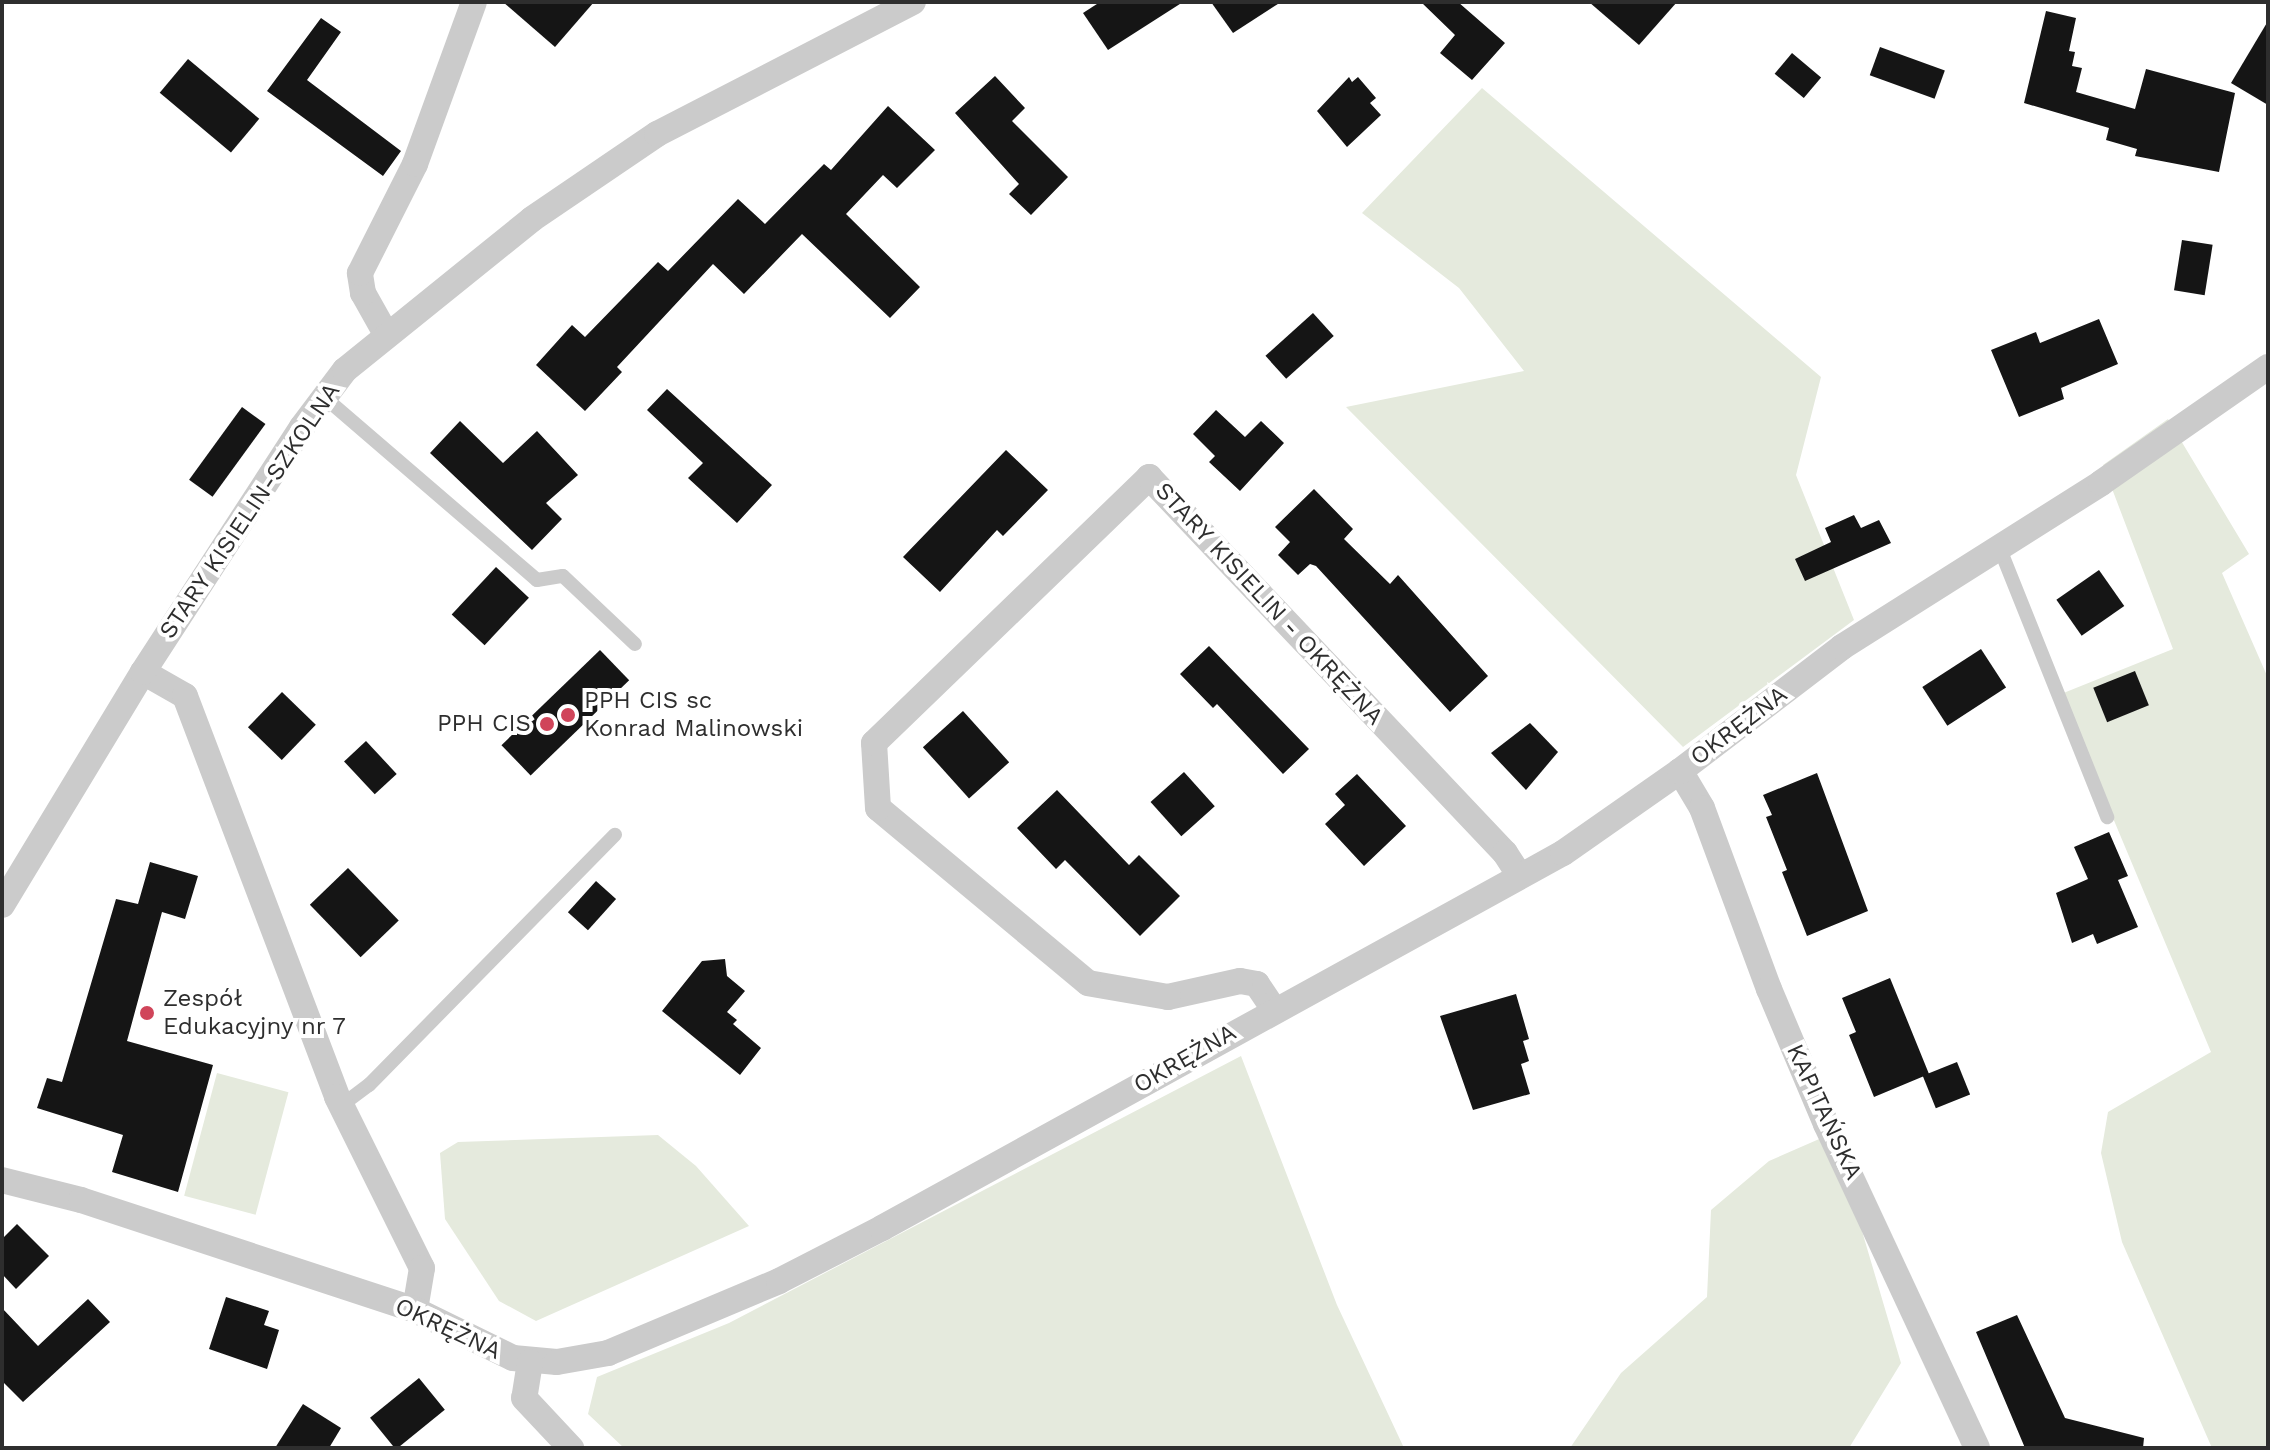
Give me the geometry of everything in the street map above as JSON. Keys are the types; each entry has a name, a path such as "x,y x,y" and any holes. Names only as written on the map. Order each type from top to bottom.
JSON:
{"street":[{"path":"386,334 363,293 360,273 415,164 474,2"},
{"name":"STARY KISIELIN-SZKOLNA","path":"2,905 143,672 323,396 386,334 532,219 657,134 913,2"},
{"name":"OKRĘŻNA","path":"2,1180 81,1200 415,1310 497,1353 530,1362 608,1353 779,1281 1082,1119 1273,1008 1520,876 1680,771 1842,647 2000,549 2268,367"},
{"name":"STARY KISIELIN - OKRĘŻNA","path":"1273,1008 1257,984 1240,981 1168,997 1088,983 904,834 878,808 874,743 1149,477 1495,841 1520,876"},
{"path":"143,672 185,696 342,1105 422,1268 415,1310"},
{"name":"KAPITAŃSKA","path":"1680,771 1702,808 1769,989 1826,1124 1977,1448"},
{"path":"530,1362 524,1398 571,1448"}],"lane":[{"path":"323,396 537,580 563,576 635,644"},
{"path":"2000,549 2107,817"},
{"path":"342,1105 369,1085 615,835"}],"shaded area":[{"path":"1482,88 1821,377 1796,475 1854,620 1683,747 1346,407 1524,371 1459,288 1362,213"},
{"path":"2168,419 2249,554 2222,573 2268,678 2268,1448 2212,1448 2122,1242 2101,1153 2108,1112 2211,1052 2061,694 2173,649 2103,465"},
{"path":"1241,1056 1337,1305 1404,1448 624,1448 588,1414 597,1377 729,1323"},
{"path":"217,1073 288,1092 256,1215 184,1196"},
{"path":"1833,1133 1901,1363 1849,1448 1570,1448 1621,1373 1707,1297 1711,1210 1769,1161"},
{"path":"658,1135 696,1166 749,1226 536,1321 499,1301 445,1219 440,1153 458,1142"}],"building":[{"path":"503,2 594,2 555,47"},
{"path":"1100,2 1183,2 1108,50 1083,13"},
{"path":"1211,2 1281,2 1233,33"},
{"path":"1421,2 1458,2 1505,43 1472,80 1440,53 1455,35"},
{"path":"1589,2 1677,2 1639,45"},
{"path":"2046,11 2076,18 2069,51 2075,52 2072,66 2082,68 2076,92 2135,109 2146,69 2235,93 2219,172 2135,156 2137,149 2106,140 2109,128 2024,103"},
{"path":"321,18 341,32 307,80 401,151 383,176 267,91"},
{"path":"2268,21 2268,105 2231,83"},
{"path":"1880,47 1945,71 1935,99 1870,75"},
{"path":"1792,53 1821,77 1804,98 1775,74"},
{"path":"188,59 259,119 231,152 160,93"},
{"path":"995,76 1025,108 1012,121 1068,177 1031,215 1009,194 1019,184 955,113"},
{"path":"1349,77 1352,82 1358,77 1376,98 1370,103 1381,115 1347,147 1317,111"},
{"path":"888,106 935,150 897,188 883,175 846,214 920,287 890,318 802,234 744,294 713,264 617,367 622,372 585,411 536,365 572,325 585,337 658,262 668,271 738,199 765,224 824,164 831,170"},
{"path":"2182,240 2213,245 2205,295 2174,290"},
{"path":"1313,313 1334,336 1286,379 1265,356"},
{"path":"2099,319 2118,364 2061,388 2064,399 2019,417 1991,350 2036,332 2040,343"},
{"path":"667,389 772,485 737,523 688,478 703,463 647,410"},
{"path":"242,407 265,424 213,497 189,480"},
{"path":"1216,410 1245,437 1261,421 1284,443 1240,491 1209,462 1215,456 1193,434"},
{"path":"460,421 503,463 537,431 578,475 546,503 562,519 532,550 430,453"},
{"path":"1006,450 1048,490 1003,536 997,530 940,592 903,557"},
{"path":"1314,489 1353,529 1344,539 1390,584 1398,575 1488,676 1450,712 1316,566 1310,564 1298,575 1278,555 1290,542 1275,527"},
{"path":"1854,515 1861,528 1879,520 1891,543 1805,581 1795,559 1831,542 1825,528"},
{"path":"496,567 529,598 485,645 452,615"},
{"path":"2099,570 2124,606 2082,636 2056,600"},
{"path":"1209,646 1309,749 1283,774 1217,704 1213,708 1180,674"},
{"path":"1981,649 2006,688 1947,726 1922,687"},
{"name":"PPH CIS sc Konrad Malinowski","path":"600,650 629,680 531,775 501,745"},
{"path":"2135,671 2149,705 2107,722 2093,688"},
{"path":"282,692 316,725 282,760 248,727"},
{"path":"963,711 1009,762 969,798 923,747"},
{"path":"1530,723 1558,752 1526,790 1491,753"},
{"path":"366,741 397,774 375,794 344,761"},
{"path":"1184,772 1215,806 1181,836 1151,802"},
{"path":"1817,773 1868,911 1807,936 1782,872 1787,870 1766,817 1772,815 1763,795"},
{"path":"1357,774 1406,826 1364,866 1325,824 1345,805 1335,794"},
{"path":"1057,790 1129,865 1139,855 1180,896 1140,936 1065,860 1056,869 1017,828"},
{"path":"2109,832 2128,876 2118,880 2138,927 2097,944 2093,934 2072,943 2056,893 2088,879 2074,847"},
{"path":"150,862 198,876 185,919 162,912 127,1041 213,1065 178,1192 112,1172 123,1135 37,1108 47,1078 62,1082 116,899 138,904"},
{"path":"348,868 399,921 361,957 310,905"},
{"path":"596,881 616,899 588,930 568,912"},
{"path":"725,959 727,976 745,991 727,1012 737,1020 733,1024 761,1048 740,1075 662,1011 702,961"},
{"path":"1890,978 1929,1074 1874,1097 1849,1035 1856,1032 1842,998"},
{"path":"1516,994 1529,1039 1523,1041 1529,1061 1521,1064 1530,1094 1473,1110 1440,1016"},
{"path":"1957,1062 1970,1094 1936,1108 1923,1076"},
{"path":"17,1224 49,1256 16,1289 2,1274 2,1239"},
{"path":"226,1297 269,1311 264,1325 279,1330 267,1369 209,1349"},
{"path":"88,1299 110,1322 23,1402 2,1381 2,1308 38,1346"},
{"path":"2017,1315 2065,1418 2144,1438 2143,1448 2025,1448 1976,1332"},
{"path":"419,1378 445,1410 398,1448 370,1418"},
{"path":"303,1404 341,1428 329,1448 275,1448"}],"place":[{"name":"PPH CIS sc Konrad Malinowski","path":"568,715"},
{"name":"PPH CIS","path":"547,724"},
{"name":"Zespół Edukacyjny nr 7","path":"147,1013"}]}
